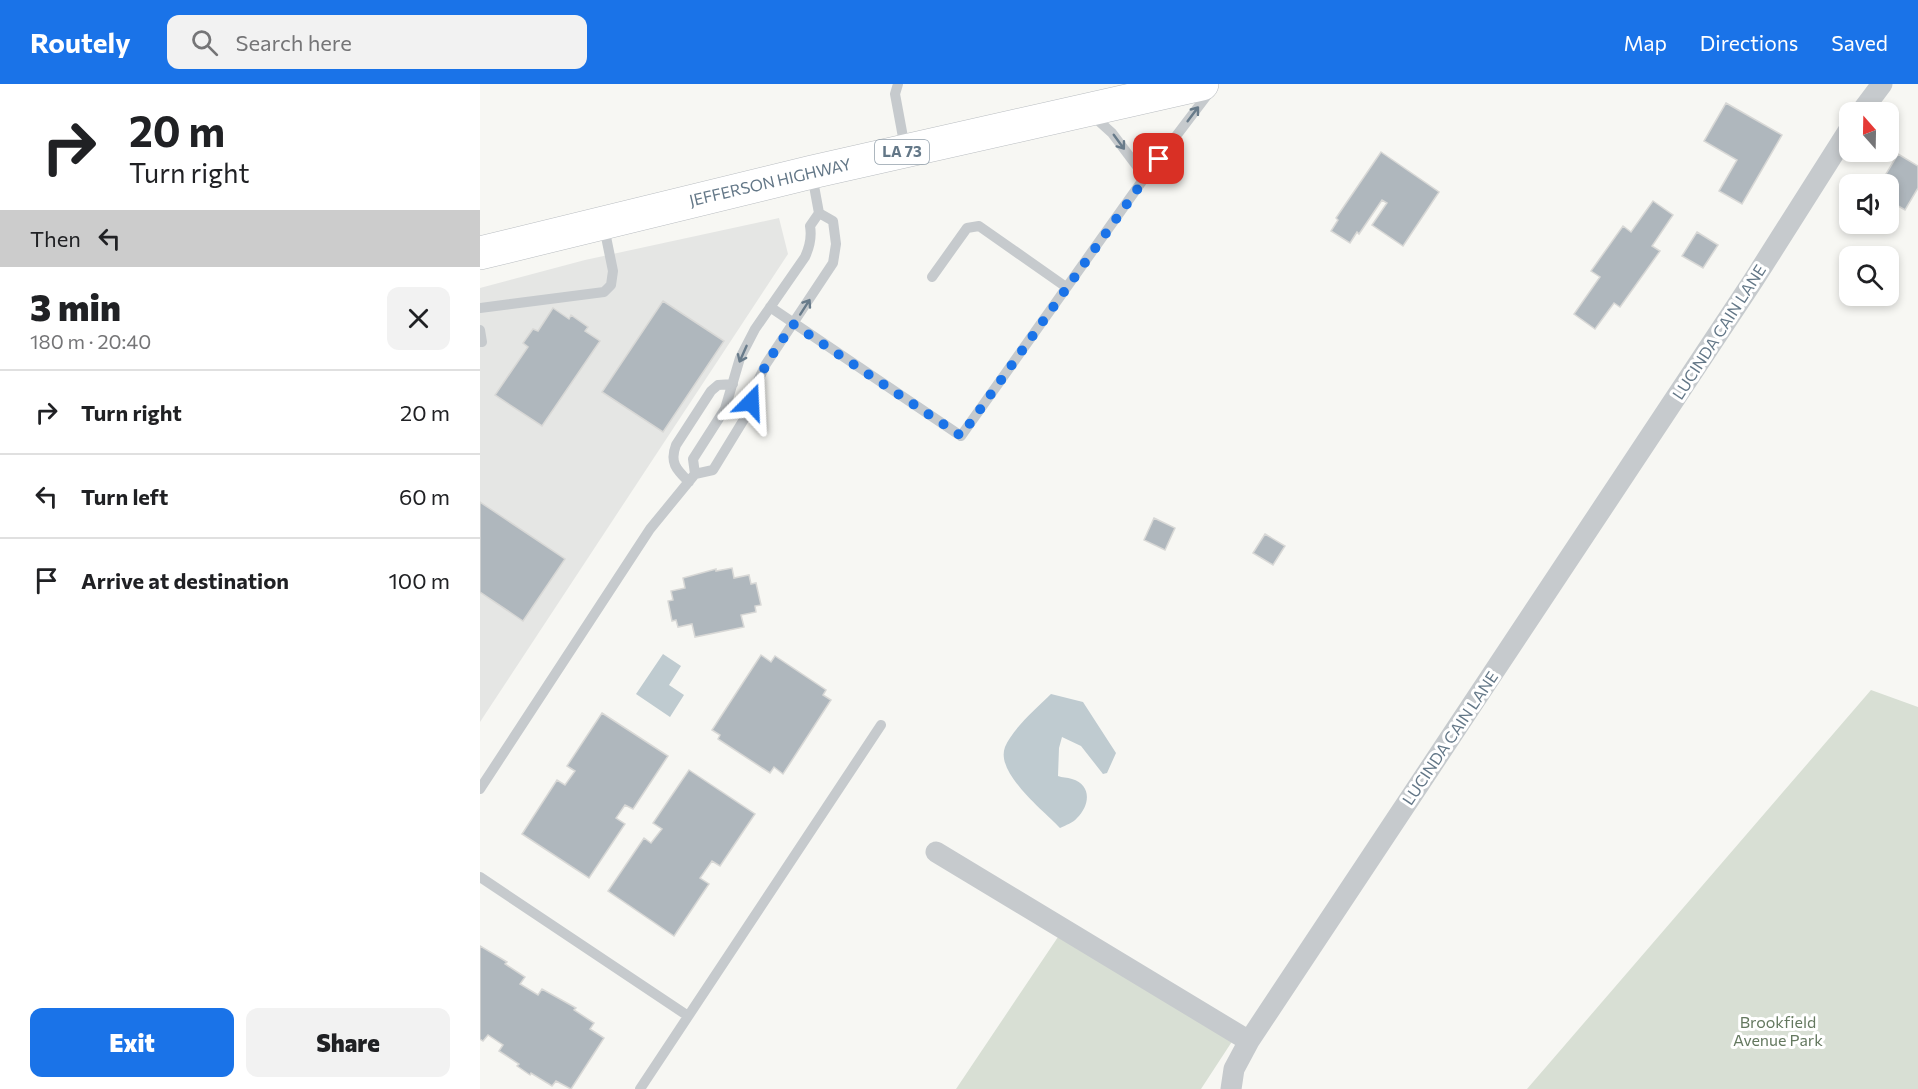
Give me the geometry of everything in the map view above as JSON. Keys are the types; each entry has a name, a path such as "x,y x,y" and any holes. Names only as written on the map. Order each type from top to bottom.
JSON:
{"main road":[{"name":"JEFFERSON HIGHWAY","path":"480,253 812,172 1087,111 1184,86"}],"street":[{"path":"1868,102 1882,84"},
{"name":"LUCINDA CAIN LANE","path":"1231,1089 1234,1069 1249,1041 1753,281 1839,145"},
{"path":"936,852 1249,1041"}],"lane":[{"path":"898,84 895,94 905,151"},
{"path":"770,307 961,436 1145,177 1216,84"},
{"path":"1087,111 1112,133 1145,177"},
{"path":"692,478 693,459 725,409 740,358 755,329 805,257 811,236 810,226 819,213 812,172"},
{"path":"480,789 650,529 692,478 712,470 746,416 755,387 766,364 833,263 836,244 833,221 819,213"},
{"path":"480,308 604,292 611,285 613,271 603,222"},
{"path":"932,277 968,228 979,226 1066,287"},
{"path":"480,330 482,342 480,342"},
{"path":"692,478 676,469 672,454 711,391 718,385 733,384"},
{"path":"640,1089 881,725"},
{"path":"480,877 688,1016"}],"shaded area":[{"path":"779,218 788,254 480,722 480,288 585,260"},
{"path":"663,654 681,666 669,685 684,695 670,717 636,694"},
{"path":"1051,694 1083,702 1116,753 1107,773 1103,774 1081,746 1062,737 1059,748 1058,776 1078,782 1083,786 1087,796 1081,813 1074,821 1060,828 1014,780 1004,757 1005,747 1014,733"}],"green space":[{"name":"Brookfield Avenue Park","path":"1871,690 1918,707 1918,1089 1527,1089"},
{"path":"1058,937 1233,1040 1201,1089 956,1089"}],"building":[{"path":"1726,103 1782,135 1742,204 1719,191 1737,160 1704,141"},
{"path":"1381,152 1439,192 1403,246 1372,225 1387,203 1382,200 1359,234 1357,232 1350,243 1331,231 1338,220 1336,218"},
{"path":"1899,155 1918,166 1918,188 1905,210 1899,206 1899,174 1886,174 1893,162 1899,162"},
{"path":"1653,201 1673,215 1652,246 1660,251 1620,307 1614,303 1595,329 1574,314 1600,277 1591,271 1623,226 1631,232"},
{"path":"1697,232 1718,245 1703,268 1682,256"},
{"path":"663,301 724,341 663,432 602,392"},
{"path":"553,308 569,319 571,315 588,327 585,331 600,341 542,426 495,395 528,347 523,343 533,329 538,331"},
{"path":"480,502 565,559 523,621 480,592"},
{"path":"1154,518 1175,528 1165,550 1144,540"},
{"path":"1265,534 1285,546 1273,565 1253,553"},
{"path":"732,568 734,578 749,575 751,584 756,583 761,605 755,606 756,612 741,615 744,627 695,637 692,624 678,627 676,620 672,621 668,601 673,600 671,591 685,588 683,578 716,569 716,571"},
{"path":"761,655 771,662 775,656 826,690 823,695 831,700 783,774 774,767 770,773 718,739 720,735 712,730"},
{"path":"602,713 668,756 633,809 625,805 616,818 625,824 589,878 522,834 557,780 565,785 575,771 567,766"},
{"path":"689,770 755,814 720,866 712,861 700,878 709,884 674,936 608,891 644,838 651,843 662,829 653,823"},
{"path":"480,946 507,962 505,964 525,977 520,984 538,995 542,989 576,1008 574,1010 594,1023 590,1029 604,1038 571,1089 556,1081 552,1086 531,1073 530,1075 517,1066 519,1064 499,1051 503,1045 488,1035 483,1041 480,1039"}],"route":[{"path":"751,402 766,364 793,324 961,436 1159,159"}]}
